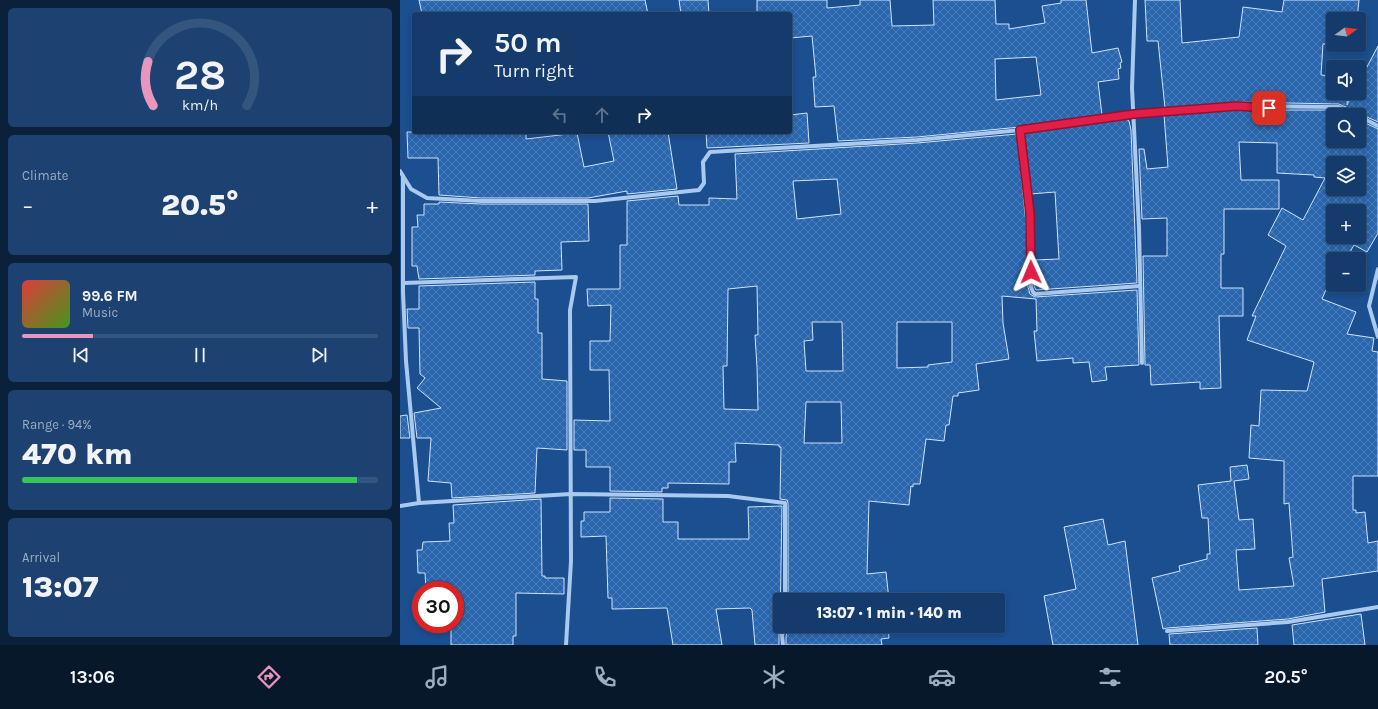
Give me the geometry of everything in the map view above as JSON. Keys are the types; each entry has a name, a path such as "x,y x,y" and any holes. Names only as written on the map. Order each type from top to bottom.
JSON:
{"street":[{"path":"1135,0 1134,114 1142,363"},
{"path":"400,171 411,189 427,198 481,201 594,201 698,190 704,183 703,162 710,152 917,140 1020,130 1134,114 1237,106 1339,108"},
{"path":"1366,120 1378,126"},
{"path":"1020,130 1030,213 1031,287 1033,292 1036,294 1140,286"},
{"path":"403,176 404,283 402,292 406,361 419,503"},
{"path":"1378,269 1369,306 1378,337"},
{"path":"404,283 576,277 570,310 571,561 566,645"},
{"path":"400,506 419,503 571,494 728,496 785,503 786,593"},
{"path":"1167,631 1288,622 1378,607"},
{"path":"783,633 783,645"}],"building":[{"path":"419,0 645,0 648,12 422,12"},
{"path":"679,0 708,0 709,12 681,12"},
{"path":"757,0 827,0 827,8 860,5 860,0 890,0 892,26 934,25 933,0 995,0 996,24 1009,24 1009,29 1045,23 1042,6 1061,3 1061,0 1086,0 1092,53 1118,48 1122,62 1120,63 1121,68 1118,69 1119,79 1098,82 1102,115 1020,127 917,137 838,141 834,106 815,107 813,77 816,77 812,36 792,38 792,12 757,12","holes":["1036,57 1041,95 996,100 995,59"]},
{"path":"1145,0 1180,0 1182,43 1239,37 1243,7 1282,12 1284,0 1359,0 1358,12 1326,12 1326,44 1323,44 1321,75 1326,75 1326,100 1347,100 1347,105 1350,100 1366,100 1366,69 1378,46 1378,122 1366,116 1366,108 1348,108 1339,104 1237,102 1165,108 1158,41 1147,41"},
{"path":"1237,110 1326,110 1326,148 1366,148 1366,123 1378,129 1378,233 1367,252 1354,245 1350,252 1326,252 1326,290 1322,299 1356,312 1347,334 1374,338 1372,351 1378,352 1378,476 1353,476 1353,510 1356,510 1356,513 1365,512 1368,543 1378,541 1378,571 1322,579 1325,612 1288,619 1163,629 1152,578 1180,571 1179,566 1207,559 1207,554 1210,554 1208,518 1202,518 1198,485 1231,481 1230,467 1247,465 1249,479 1234,481 1239,520 1253,519 1255,549 1236,550 1239,590 1294,586 1289,558 1293,557 1289,503 1284,504 1284,461 1249,458 1251,425 1259,426 1261,390 1307,391 1314,362 1247,340 1256,316 1252,316 1286,246 1268,235 1282,208 1303,220 1325,178 1314,177 1314,175 1277,173 1277,143 1239,142 1241,180 1279,180 1279,209 1224,209 1224,254 1221,254 1221,288 1243,288 1243,316 1219,316 1221,388 1200,389 1200,382 1151,385 1150,365 1145,365 1143,256 1167,256 1167,218 1142,219 1139,149 1144,149 1147,169 1168,167 1164,115"},
{"path":"807,113 809,143 707,148 706,134 792,134 792,115"},
{"path":"1126,119 1129,121 1131,130 1137,283 1036,290 1034,286 1034,260 1059,259 1055,192 1030,194 1024,133"},
{"path":"407,132 412,132 412,134 526,134 526,139 577,134 584,167 614,161 608,134 668,134 677,189 627,194 627,191 588,198 481,198 439,195 438,158 408,158"},
{"path":"1017,134 1026,222 1028,287 1030,294 1035,297 1137,290 1139,365 1105,367 1107,380 1092,382 1089,362 1073,363 1073,358 1037,361 1034,331 1037,331 1036,299 1002,296 1003,323 1009,359 976,364 979,390 958,393 958,396 953,396 949,425 946,425 944,441 926,439 920,484 913,484 913,487 911,486 909,505 869,501 867,574 886,572 888,593 788,593 788,503 787,500 780,499 781,447 779,447 779,445 735,443 736,462 729,462 729,484 668,483 668,488 662,488 662,492 610,491 610,467 586,467 586,450 574,450 574,420 610,421 609,370 590,370 590,341 610,341 611,305 588,306 587,289 620,289 620,245 627,245 627,201 678,196 679,205 709,205 709,198 737,199 735,154 917,143","holes":["837,179 841,214 797,219 793,181","757,286 758,335 755,335 758,410 724,409 723,366 727,366 728,289","812,322 842,322 843,371 806,371 804,341 813,340","897,322 952,322 952,362 928,365 928,367 897,368","806,402 841,402 842,443 804,443"]},
{"path":"439,202 481,204 588,204 589,241 561,242 562,270 535,271 535,275 419,279 417,266 412,266 412,227 418,227 417,215 424,215 424,204 439,204"},
{"path":"535,282 535,299 538,299 538,333 542,333 542,379 567,381 567,450 537,448 535,493 452,498 451,483 428,481 431,438 417,438 414,413 441,408 417,388 425,378 420,374 419,328 408,328 407,309 419,309 419,286"},
{"path":"407,415 410,438 400,438 400,416"},
{"path":"610,498 663,499 663,522 678,522 678,539 749,539 748,507 782,506 781,593 773,593 773,633 780,633 779,645 755,645 752,610 750,608 716,609 722,645 673,645 667,608 612,609 612,598 608,598 606,536 581,537 581,521 584,521 584,512 610,512"},
{"path":"541,499 542,576 545,576 545,578 564,578 564,594 516,593 516,636 513,636 513,645 451,645 451,633 464,633 464,581 425,581 425,573 418,573 417,550 422,550 423,542 450,541 449,523 454,523 453,505"},
{"path":"1103,519 1108,545 1125,541 1138,645 1053,645 1044,596 1076,589 1064,527"},
{"path":"1361,614 1365,645 1294,645 1292,625"},
{"path":"1257,628 1258,645 1170,645 1169,634"},
{"path":"787,633 889,633 889,638 881,639 882,645 786,645"}],"route":[{"path":"1031,272 1030,213 1020,130 1134,114 1237,106 1269,108"}]}
